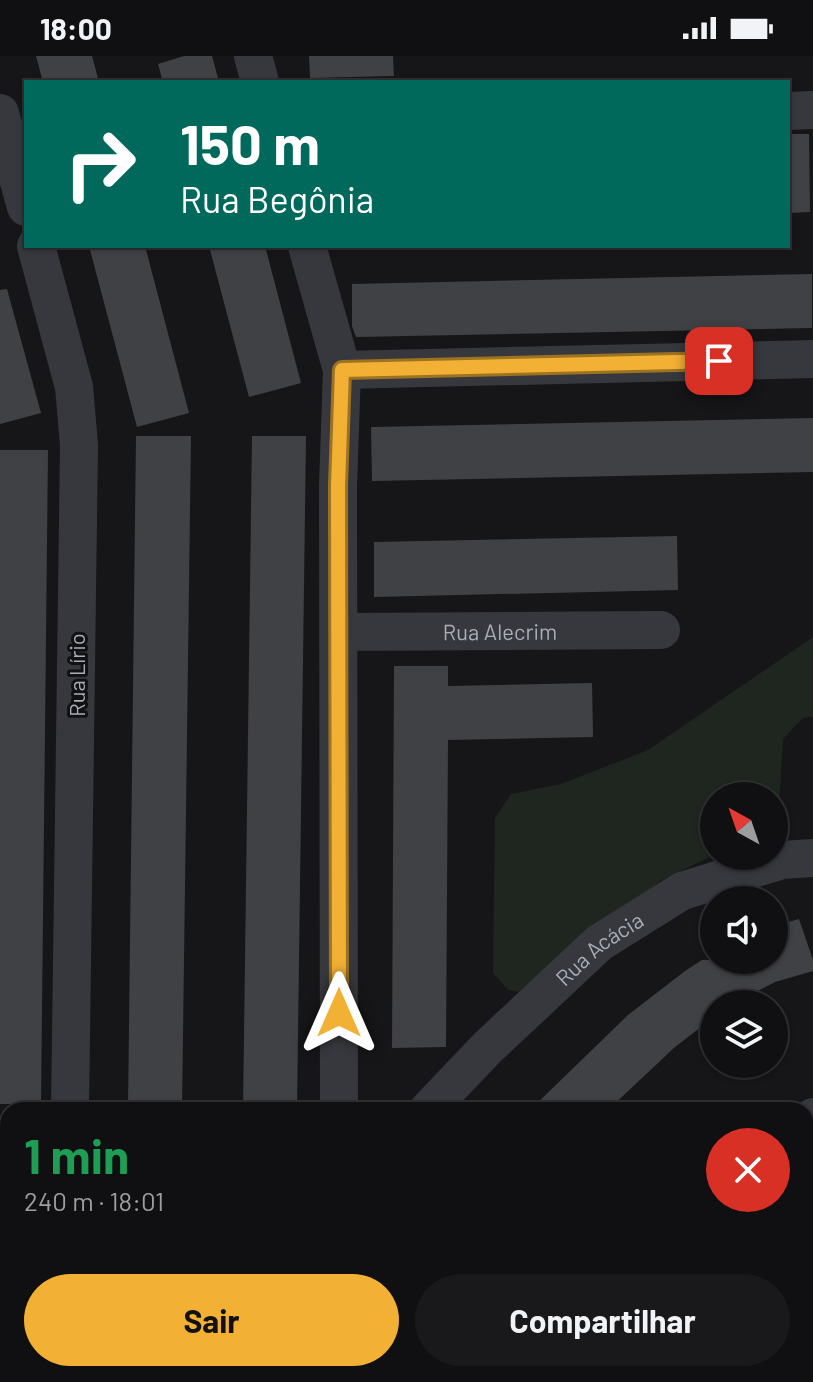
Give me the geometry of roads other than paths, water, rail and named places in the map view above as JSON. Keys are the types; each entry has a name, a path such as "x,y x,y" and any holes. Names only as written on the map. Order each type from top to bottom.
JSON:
{"street":[{"path":"253,56 259,80"},
{"path":"790,111 813,110"},
{"path":"0,113 19,205"},
{"name":"Rua Lírio","path":"37,248 74,387 79,445 70,1102"},
{"path":"308,248 342,370 338,486 340,1102"},
{"path":"342,370 813,359"},
{"name":"Rua Alecrim","path":"340,632 661,630"},
{"name":"Rua Acácia","path":"436,1102 487,1048 599,943 682,891 782,860 813,858"}]}
